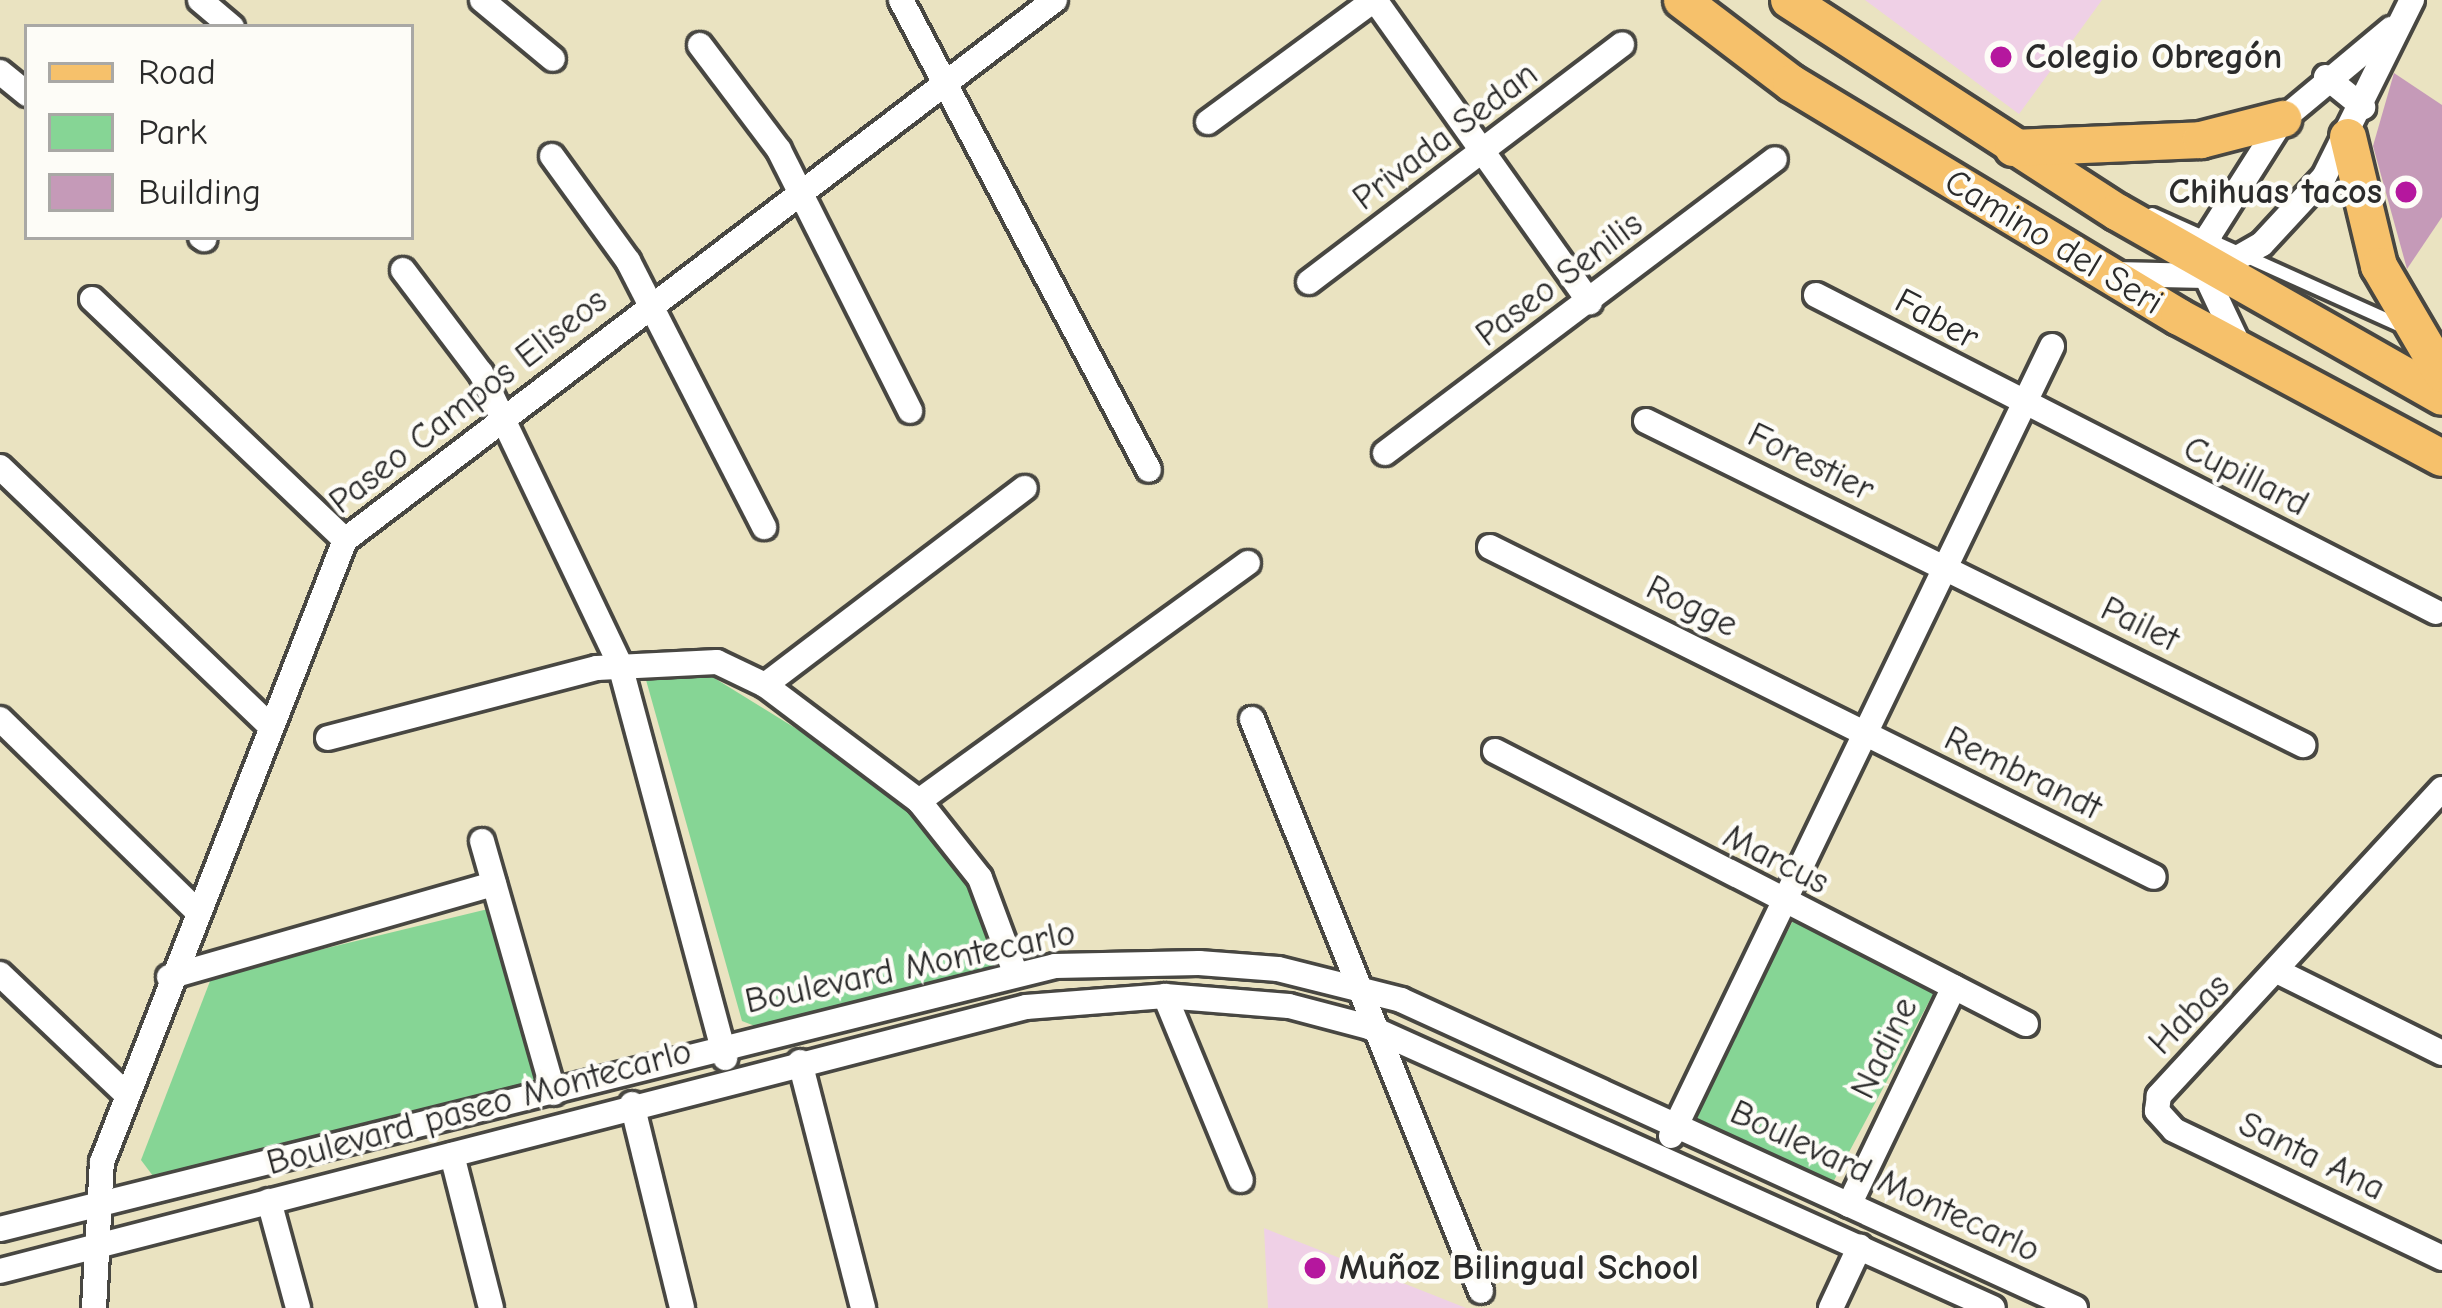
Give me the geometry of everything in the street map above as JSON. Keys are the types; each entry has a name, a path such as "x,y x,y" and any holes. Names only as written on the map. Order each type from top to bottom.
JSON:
{"main road":[{"name":"Camino del Seri","path":"1682,0 1791,83 2242,352 2442,458"},
{"name":"Camino del Seri","path":"1789,0 2117,212 2218,258 2442,397"},
{"path":"2013,148 2201,140 2283,119"},
{"path":"2356,122 2362,223 2442,374"}],"street":[{"path":"200,0 228,24"},
{"path":"482,0 554,59"},
{"path":"901,0 1150,470"},
{"name":"Paseo Campos Eliseos","path":"94,1308 95,1206 125,1093 345,539 501,415 1055,0"},
{"path":"1208,122 1374,0 1489,152 1591,302"},
{"path":"2108,274 2218,258 2306,201 2356,122 2391,29 2412,0"},
{"path":"2242,352 2218,258 2283,119 2326,77 2391,29"},
{"name":"Privada Sedan","path":"1309,282 1489,152 1622,44"},
{"path":"700,45 768,132 910,411"},
{"path":"0,72 24,92"},
{"path":"2326,77 2356,122"},
{"path":"552,156 628,261 647,308 764,527"},
{"name":"Paseo Senilis","path":"1384,453 1591,302 1775,159"},
{"path":"403,270 501,415 620,665 730,1078"},
{"name":"Faber","path":"1816,295 2024,406"},
{"path":"92,299 345,539"},
{"path":"1661,1154 1861,732 2052,346"},
{"name":"Cupillard","path":"2024,406 2436,612"},
{"name":"Forestier","path":"1646,421 1944,568"},
{"path":"0,467 270,727"},
{"path":"765,685 1025,488"},
{"name":"Rogge","path":"1490,547 1861,732"},
{"path":"920,801 1249,563"},
{"name":"Pailet","path":"1944,568 2303,745"},
{"path":"328,738 620,665 688,656 765,685 920,801 980,878 1016,975"},
{"path":"0,719 197,911"},
{"path":"1252,719 1369,1028 1481,1291"},
{"name":"Rembrandt","path":"1861,732 2154,877"},
{"name":"Marcus","path":"1495,751 1781,903 2026,1024"},
{"name":"Habas","path":"2157,1111 2159,1096 2281,973 2437,802"},
{"path":"482,842 554,1093"},
{"path":"169,977 494,884"},
{"name":"Boulevard Montecarlo","path":"0,1229 1016,975 1126,961 1352,983 1678,1124 2075,1308"},
{"path":"2281,973 2442,1053"},
{"path":"0,974 125,1093"},
{"name":"Nadine","path":"1849,1204 1954,987"},
{"path":"1165,996 1241,1180"},
{"name":"Boulevard paseo Montecarlo","path":"0,1271 730,1078 1026,1007 1165,996 1289,1006 1369,1028 1661,1154 1856,1254 1993,1308"},
{"path":"800,1062 863,1308"},
{"path":"632,1104 682,1308"},
{"name":"Santa Ana","path":"2157,1111 2174,1130 2442,1258"},
{"path":"452,1155 491,1308"},
{"path":"269,1201 298,1308"},
{"path":"1831,1308 1856,1254"}],"lane":[{"path":"2218,258 2418,334"}],"shaded area":[{"name":"Colegio Obregón","path":"1865,0 2102,0 2019,114"},
{"name":"Muñoz Bilingual School","path":"1264,1228 1466,1308 1268,1308"}],"green space":[{"path":"660,666 711,676 873,776 970,876 1004,949 993,972 760,1028 742,1021 646,680"},
{"path":"488,909 500,914 546,1078 534,1091 156,1180 141,1160 212,976"},
{"path":"1794,919 1934,993 1829,1189 1690,1115"}],"building":[{"name":"Chihuas tacos","path":"2394,73 2442,105 2442,217 2407,269 2373,146"}],"place":[{"name":"Colegio Obregón","path":"2001,57"},
{"name":"Chihuas tacos","path":"2406,192"},
{"name":"Muñoz Bilingual School","path":"1315,1268"}]}
